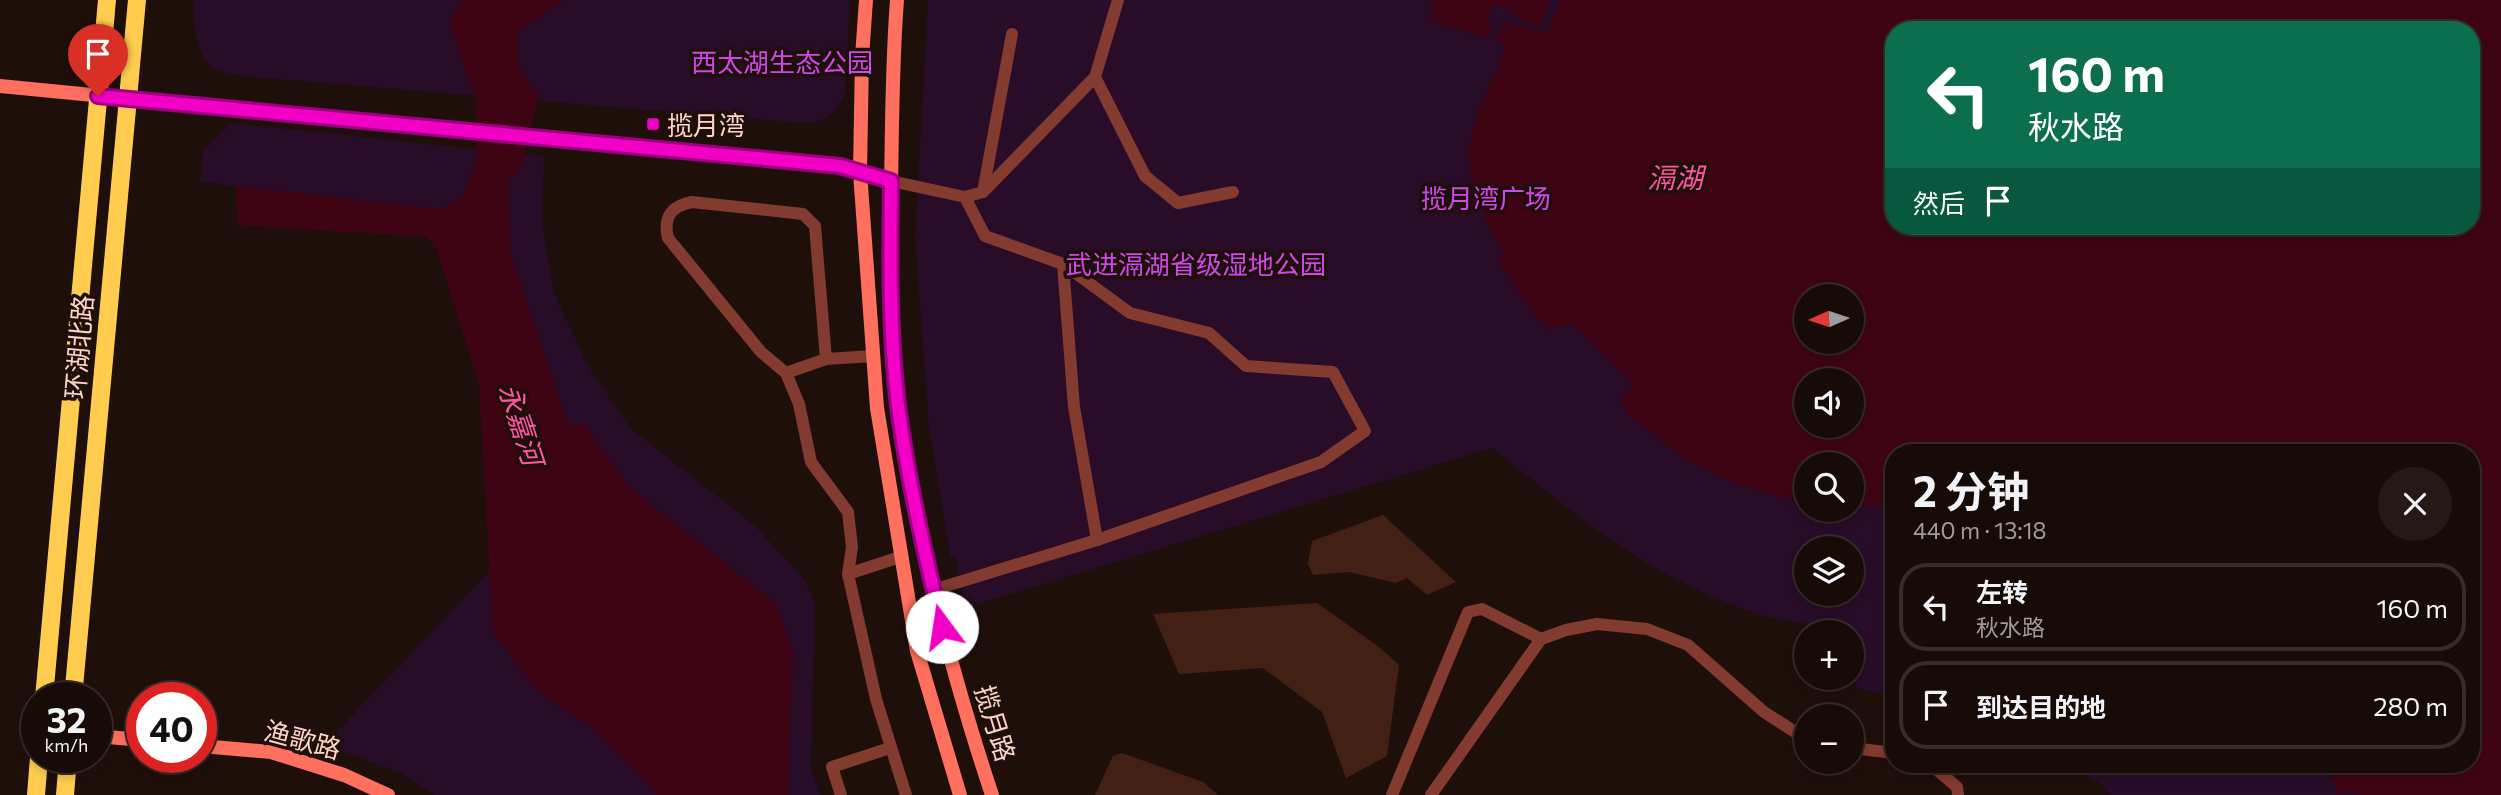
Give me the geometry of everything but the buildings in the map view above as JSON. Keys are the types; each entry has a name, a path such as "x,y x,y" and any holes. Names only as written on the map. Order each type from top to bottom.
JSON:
{"main road":[{"name":"环湖北路","path":"45,682 107,0"},
{"name":"环湖北路","path":"74,682 137,0"},
{"path":"36,795 38,773"},
{"path":"65,795 67,773"}],"street":[{"path":"866,0 860,172 877,408 917,651 960,795"},
{"name":"揽月路","path":"897,0 893,58 891,314 898,406 919,528 933,590 992,795"},
{"path":"0,86 840,166 891,181"},
{"name":"渔歌路","path":"217,747 271,752 344,775 388,795"}],"lane":[{"path":"891,181 965,197 983,192 1095,77 1118,0"},
{"path":"983,192 1012,34"},
{"path":"1095,77 1145,176 1178,203 1233,192"},
{"path":"933,590 1097,540 1321,462 1365,430 1333,372 1246,366 1209,333 1130,313 1063,264 985,236 965,197"},
{"path":"826,359 816,226 803,214 692,202 681,204 669,213 665,226 668,238 761,352 786,373 799,404 811,462 848,512 852,547 848,574 876,699 906,795"},
{"path":"1063,264 1074,407 1097,540"},
{"path":"786,373 826,359 873,356"},
{"path":"848,574 900,557"},
{"path":"1392,795 1468,612 1482,609 1541,639"},
{"path":"1431,795 1541,639 1566,630 1597,624 1647,629 1688,645 1764,712 1794,731"},
{"path":"841,795 832,767 890,748"},
{"path":"1864,749 1885,752"},
{"path":"1939,773 1958,791 1973,795"}],"green space":[{"name":"西太湖生态公园","path":"194,0 850,0 845,94 834,113 815,123 242,76 217,70 203,55 195,27"},
{"name":"武进滆湖省级湿地公园","path":"928,0 2501,0 2501,795 2111,795 2101,784 2083,773 2480,773 2480,444 1885,444 1885,695 1864,690 1864,620 1794,621 1752,612 1715,598 1647,563 1615,542 1492,448 964,608 956,559 950,556 929,428 915,237"},
{"path":"230,123 544,156 542,222 554,293 588,366 630,428 755,526 805,580 815,602 811,767 820,795 435,795 402,774 325,744 564,493 473,225 200,181 203,151"}],"water":[{"name":"永嘉河","path":"463,0 565,0 517,32 519,68 539,95 521,169 508,180 511,256 568,425 585,424 629,487 775,603 793,652 788,795 658,795 590,726 536,690 493,631 479,385 437,250 427,237 237,225 236,186 441,209 462,196 475,166 476,103 449,22"},
{"path":"1432,0 1550,0 1541,27 1514,16 1515,11 1493,4 1488,38 1430,21"},
{"name":"滆湖","path":"1560,0 2501,0 2501,795 2358,795 2357,792 2338,795 2330,773 2480,773 2480,444 1885,444 1885,505 1864,506 1864,452 1794,452 1794,499 1727,480 1682,456 1627,414 1628,410 1619,402 1633,384 1572,323 1548,329 1521,297 1497,259 1505,256 1488,226 1475,193 1467,152 1480,106 1507,46 1496,42 1503,21 1546,34"}],"place":[{"name":"揽月湾","path":"653,124"}],"route":[{"path":"98,96 840,166 891,181 891,314 898,406 919,528 942,627"}],"park label":[{"name":"揽月湾广场","path":"1486,197"}]}
